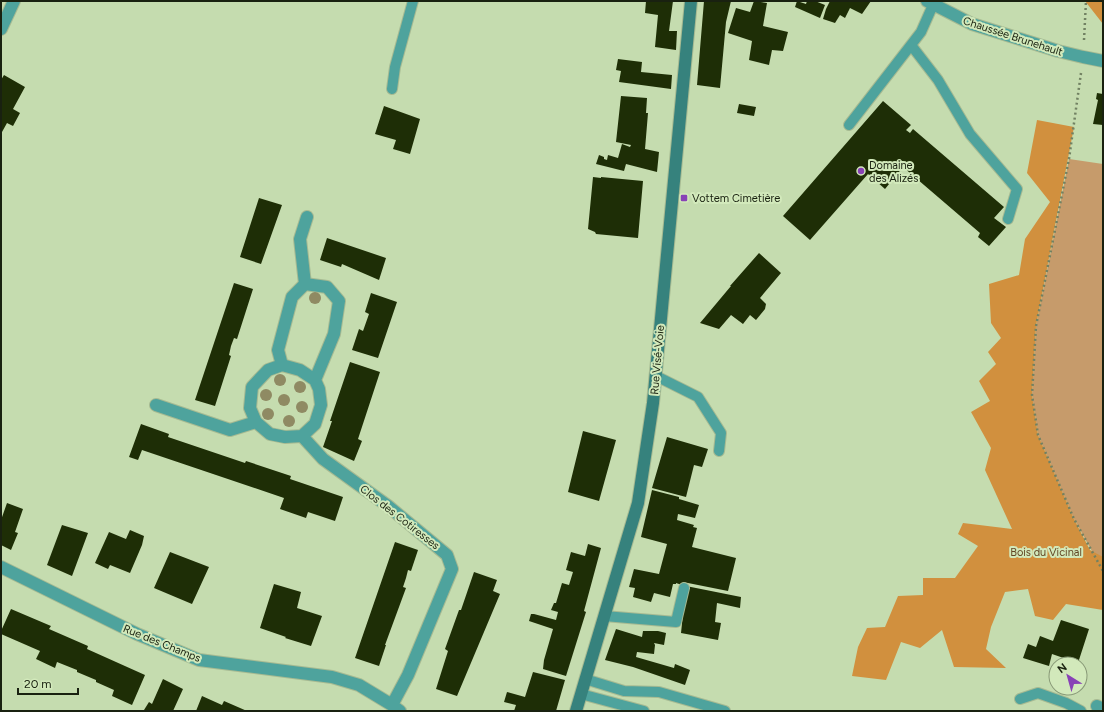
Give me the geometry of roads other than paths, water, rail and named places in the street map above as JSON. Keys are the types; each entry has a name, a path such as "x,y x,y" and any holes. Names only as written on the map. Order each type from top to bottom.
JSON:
{"street":[{"path":"1,29 14,1"},
{"name":"Rue Visé-Voie","path":"576,711 638,503 654,404 691,1"},
{"name":"Chaussée Brunehault","path":"930,3 972,24 1083,58 1103,61"},
{"path":"305,284 300,239 307,217"},
{"path":"282,365 278,350 292,297 305,284"},
{"path":"305,284 328,287 339,301 334,334 315,380"},
{"path":"282,365 300,370 315,380 319,390 322,405 315,424 302,436 285,437 270,434 256,422 250,408 252,387 268,370 282,365"},
{"path":"156,406 230,430 256,422"},
{"name":"Clos des Cotiresses","path":"302,436 323,459 388,506 447,555 452,569 408,675 396,708"},
{"name":"Rue des Champs","path":"1,567 137,634 200,660 332,677 359,685 396,708"}],"lane":[{"path":"392,89 395,67 413,1"},
{"path":"849,125 921,32 930,3"},
{"path":"911,45 938,80 970,134 1017,189 1008,219"},
{"path":"656,376 698,397 721,433 719,451"},
{"path":"604,616 676,622 684,588"},
{"path":"585,679 624,690 659,692 725,711"},
{"path":"1020,699 1038,693 1066,703 1081,711"},
{"path":"581,694 644,711"}],"place":[{"name":"Domaine des Alizés","path":"861,171"},
{"name":"Vottem Cimetière","path":"684,198"}],"park label":[{"name":"Bois du Vicinal","path":"1046,552"}]}
